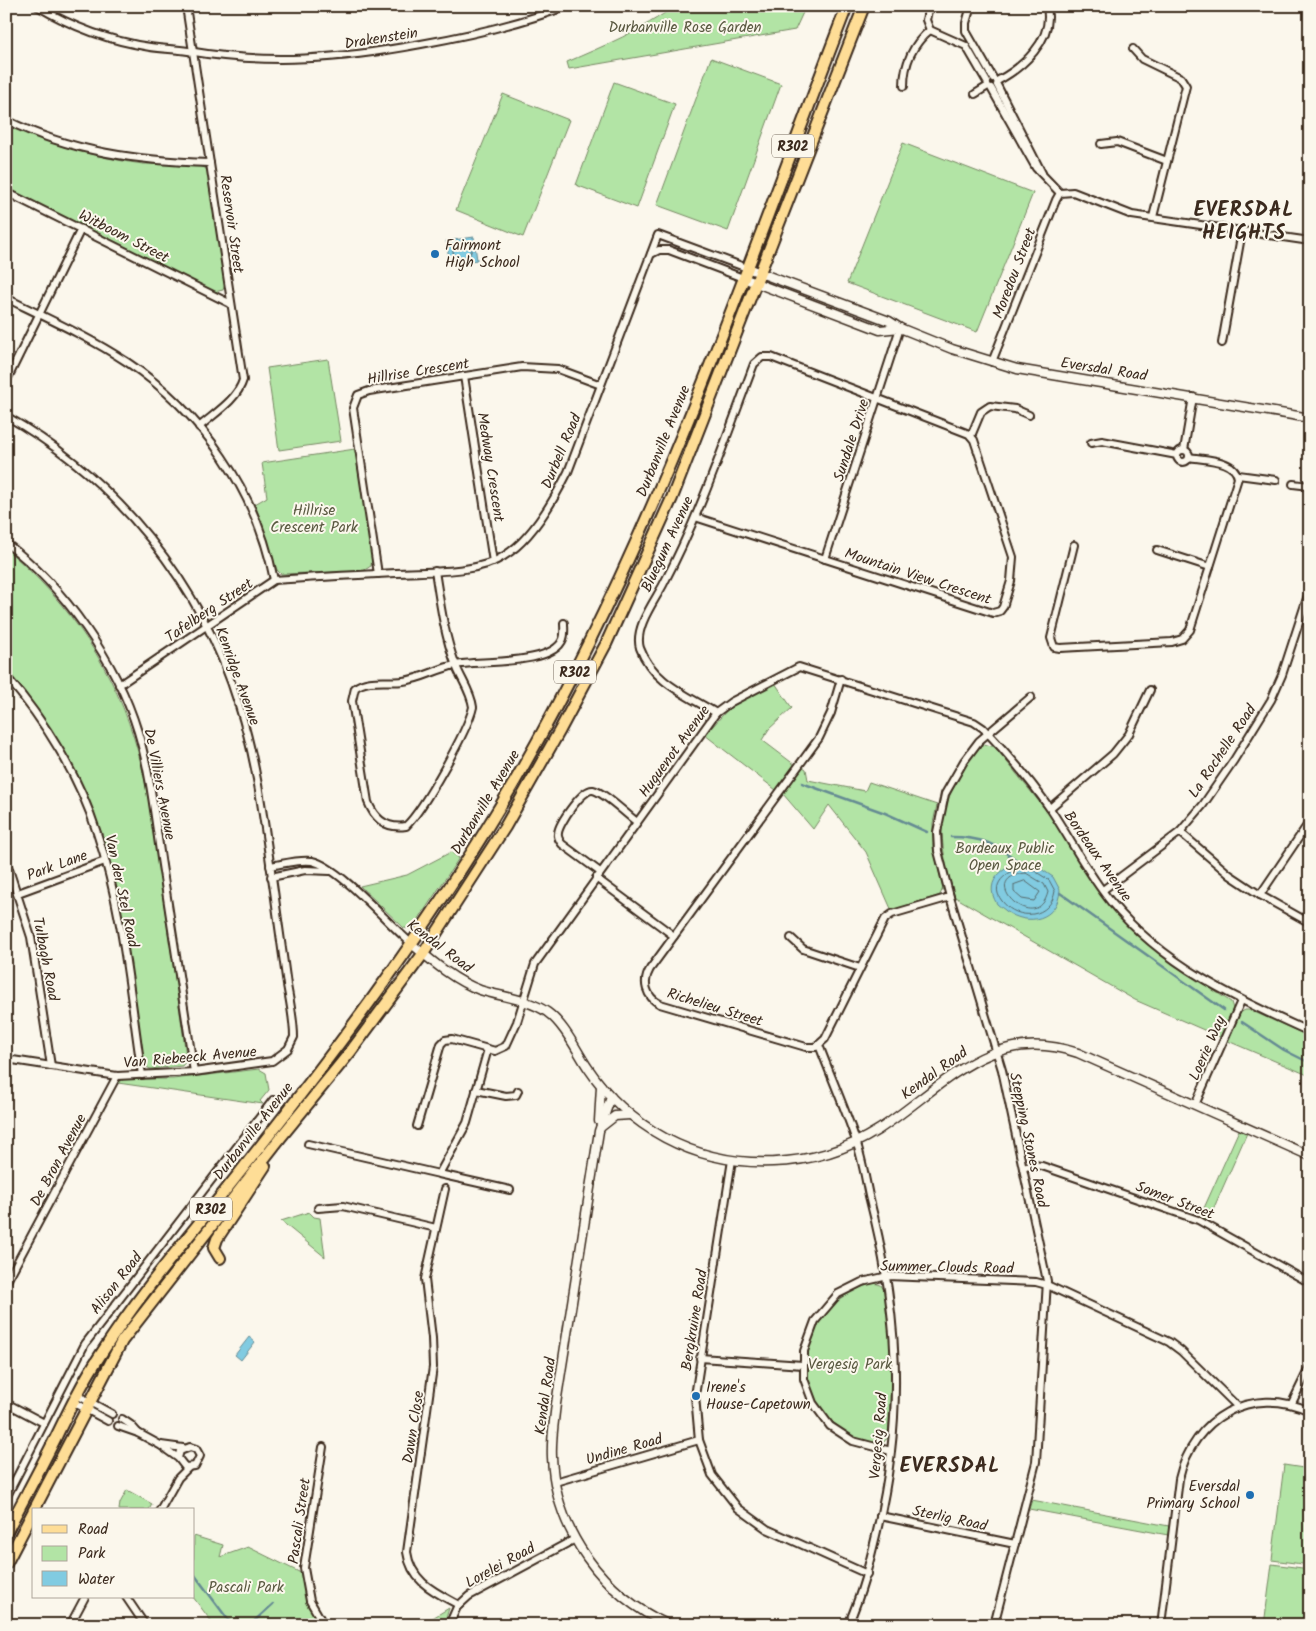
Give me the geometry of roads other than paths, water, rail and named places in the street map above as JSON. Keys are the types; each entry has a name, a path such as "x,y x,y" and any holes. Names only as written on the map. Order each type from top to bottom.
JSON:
{"main road":[{"name":"Durbanville Avenue","path":"6,1533 75,1398 118,1329 323,1066 412,945 501,806 593,637 673,460 847,6"},
{"name":"Durbanville Avenue","path":"35,1508 122,1341 281,1137 351,1051 423,954 530,784 606,644 672,498 864,6"},
{"path":"220,1258 214,1248 217,1239 269,1161 281,1137"},
{"name":"Durbanville Avenue","path":"6,1564 32,1514"}],"street":[{"name":"Drakenstein","path":"37,6 80,28 113,39 149,47 250,59 333,58 495,30 549,9 568,6"},
{"name":"Reservoir Street","path":"186,6 243,380 239,390 232,398 199,427"},
{"path":"929,6 926,20 930,30 968,48 992,83"},
{"path":"971,6 966,23 968,35 992,83 1040,166 1043,177 1060,193 1073,192 1132,215 1310,241"},
{"path":"975,94 1022,64 1037,48 1047,23 1047,8"},
{"path":"904,86 905,74 915,44 930,30"},
{"path":"1134,49 1142,59 1181,78 1186,86 1153,217"},
{"path":"6,120 56,140 106,154 159,162 210,163"},
{"path":"1101,144 1117,142 1168,161"},
{"name":"Witboom Street","path":"6,192 231,304"},
{"name":"Moredou Street","path":"992,362 1060,193"},
{"path":"6,382 81,229"},
{"path":"1222,343 1242,231"},
{"name":"Durbell Road","path":"274,580 435,571 492,562 511,552 551,504 568,472 658,235 745,273"},
{"path":"651,255 656,251 666,249 745,273"},
{"name":"Eversdal Road","path":"745,273 761,272 889,321 900,328 992,362 1057,376 1193,397 1310,418"},
{"name":"Eversdal Road","path":"745,273 757,283 880,330 900,328"},
{"name":"Tafelberg Street","path":"6,298 83,336 128,363 175,401 199,427 227,463 258,520 274,580 118,685"},
{"name":"Sundale Drive","path":"825,559 900,328"},
{"name":"Bluegum Avenue","path":"716,713 666,683 644,655 639,643 642,626 671,570 695,517 754,364 762,357 771,357 878,398"},
{"name":"Hillrise Crescent","path":"378,574 353,408 355,398 369,391 522,367 566,371 601,385"},
{"name":"Medway Crescent","path":"464,376 492,562"},
{"path":"1184,450 1193,397"},
{"path":"878,398 971,436 980,412 990,406 1015,409 1029,415"},
{"name":"Kenridge Avenue","path":"6,416 58,449 108,492 158,547 207,626 232,687 244,724 272,877 294,1031 292,1042 285,1052"},
{"name":"Mountain View Crescent","path":"695,517 993,613 1000,611 1011,581 1013,557 971,436"},
{"path":"1091,443 1102,441 1177,455"},
{"path":"1177,455 1180,451 1184,450"},
{"path":"1184,450 1189,453 1189,457"},
{"path":"1177,455 1179,460 1183,462 1189,457"},
{"path":"1074,545 1051,638 1052,644 1057,648 1172,642 1182,639 1190,630 1238,482 1238,475 1227,464 1189,457"},
{"path":"1238,475 1276,480"},
{"path":"1293,484 1310,486"},
{"name":"De Villiers Avenue","path":"6,542 35,567 68,603 84,626 118,685 136,725 144,754 194,1072"},
{"path":"1158,550 1210,567"},
{"path":"435,571 444,627 455,665 472,701 472,712 431,790 413,819 406,826 386,825 374,815 368,802 352,701 353,692 365,683 415,679 455,665 513,661 536,656 560,643 564,635 564,623"},
{"name":"La Rochelle Road","path":"1103,890 1180,832 1203,805 1234,760 1271,700 1282,675 1310,589"},
{"name":"Huguenot Avenue","path":"488,1050 498,1051 506,1046 535,964 716,713 731,702 795,668 808,668 974,722 988,733"},
{"name":"Van der Stel Road","path":"6,676 38,718 70,773 97,832 118,921 142,1075"},
{"name":"Richelieu Street","path":"819,1045 806,1048 656,1002 647,992 646,978 674,936 819,738 831,713 841,679"},
{"path":"1050,808 1113,754 1131,729 1150,690"},
{"name":"Stepping Stones Road","path":"994,1625 1016,1544 1036,1456 1047,1285 996,1051 938,851 939,814 952,779 979,741 1031,698"},
{"name":"Bordeaux Avenue","path":"988,733 1050,808 1103,890 1117,908 1161,950 1241,1001 1310,1032"},
{"path":"637,822 598,792 590,790 581,795 560,828 558,838 562,844 598,875 674,936"},
{"path":"1260,895 1310,821"},
{"path":"1180,832 1230,875 1260,895 1310,923"},
{"name":"Tulbagh Road","path":"6,860 18,893 35,958 51,1066"},
{"name":"Park Lane","path":"18,893 105,861"},
{"name":"Kendal Road","path":"270,866 309,861 318,863 331,871 412,945 452,975 471,986 539,1007 553,1016 601,1086 630,1114 653,1131 680,1145 732,1160 758,1162 798,1160 826,1153 856,1142 886,1124 967,1064 996,1051 1031,1045 1060,1048 1086,1057 1310,1156"},
{"path":"272,877 305,870 331,871"},
{"path":"819,1045 825,1039 881,924 887,917 950,897"},
{"path":"791,938 803,949 860,968"},
{"name":"Loerie Way","path":"1195,1105 1241,1001"},
{"path":"417,1126 443,1042 452,1039 488,1050 467,1123 439,1174"},
{"name":"Vergesig Road","path":"819,1045 856,1142 888,1276 896,1364 891,1451 880,1516 867,1574 848,1625"},
{"name":"Van Riebeeck Avenue","path":"6,1059 117,1076 194,1072 268,1062 285,1052"},
{"name":"De Bron Avenue","path":"6,1283 117,1076"},
{"name":"Kendal Road","path":"601,1086 599,1129 552,1435 555,1482 560,1504 575,1539 592,1565 613,1589 646,1614 669,1625"},
{"path":"476,1090 506,1096 516,1095 518,1091"},
{"name":"Kendal Road","path":"599,1129 611,1097"},
{"name":"Alison Road","path":"6,1498 85,1344 273,1100"},
{"path":"599,1129 612,1118 630,1114"},
{"path":"308,1144 510,1190"},
{"name":"Bergkruine Road","path":"732,1160 694,1403 699,1440 712,1475 738,1508 768,1529 867,1574"},
{"name":"Somer Street","path":"1023,1168 1033,1164 1042,1166 1198,1220 1310,1283"},
{"name":"Dawn Close","path":"445,1189 425,1283 432,1338 432,1383 407,1552 410,1567 419,1580 433,1592 459,1605"},
{"path":"318,1208 342,1206 436,1228"},
{"name":"Summer Clouds Road","path":"891,1451 853,1441 830,1426 812,1403 803,1365 809,1331 829,1302 849,1287 888,1276 1016,1280 1047,1285 1169,1342 1181,1351 1238,1407"},
{"path":"700,1358 803,1365"},
{"path":"1292,1403 1310,1366"},
{"path":"75,1398 108,1421"},
{"path":"1161,1625 1182,1466 1191,1446 1206,1427 1238,1407 1256,1402 1292,1403 1310,1410"},
{"path":"6,1403 44,1423"},
{"path":"88,1406 112,1414"},
{"path":"122,1419 131,1424 138,1433"},
{"path":"118,1426 138,1433 160,1445 188,1468"},
{"name":"Undine Road","path":"555,1482 699,1440"},
{"path":"160,1445 183,1448 193,1447 198,1452 198,1463 188,1468 178,1478 161,1508"},
{"name":"Pascali Street","path":"322,1447 304,1568 305,1584 310,1601 324,1625"},
{"path":"178,1478 179,1460 183,1448"},
{"name":"Sterlig Road","path":"880,1516 1016,1544"},
{"name":"Lorelei Road","path":"449,1625 459,1605 469,1596 575,1539"},
{"path":"70,1625 84,1598"},
{"path":"127,1598 145,1625"}],"water":[{"path":"474,237 477,260 450,264 446,241"},
{"path":"1029,861 1053,877 1060,890 1054,908 1048,914 1040,918 1023,919 1006,911 997,904 992,887 999,874 1005,869 1021,862"},
{"path":"249,1337 255,1342 241,1360 235,1355"}],"waterway":[{"path":"802,783 885,813 927,832"},
{"path":"951,837 980,840 995,846 1019,862"},
{"path":"1060,893 1224,1010"},
{"path":"1242,1022 1284,1050 1310,1063"},
{"path":"195,1575 232,1625"},
{"path":"250,1625 273,1604"}],"place":[{"name":"Fairmont High School","path":"435,254"},
{"name":"Irene's House-Capetown","path":"696,1396"},
{"name":"Eversdal Primary School","path":"1250,1495"}],"district":[{"name":"EVERSDAL HEIGHTS","path":"1244,220"},
{"name":"EVERSDAL","path":"950,1465"}],"park label":[{"name":"Durbanville Rose Garden","path":"685,27"},
{"name":"Hillrise Crescent Park","path":"314,518"},
{"name":"Bordeaux Public Open Space","path":"1005,856"},
{"name":"Vergesig Park","path":"850,1364"},
{"name":"Pascali Park","path":"246,1587"}]}
